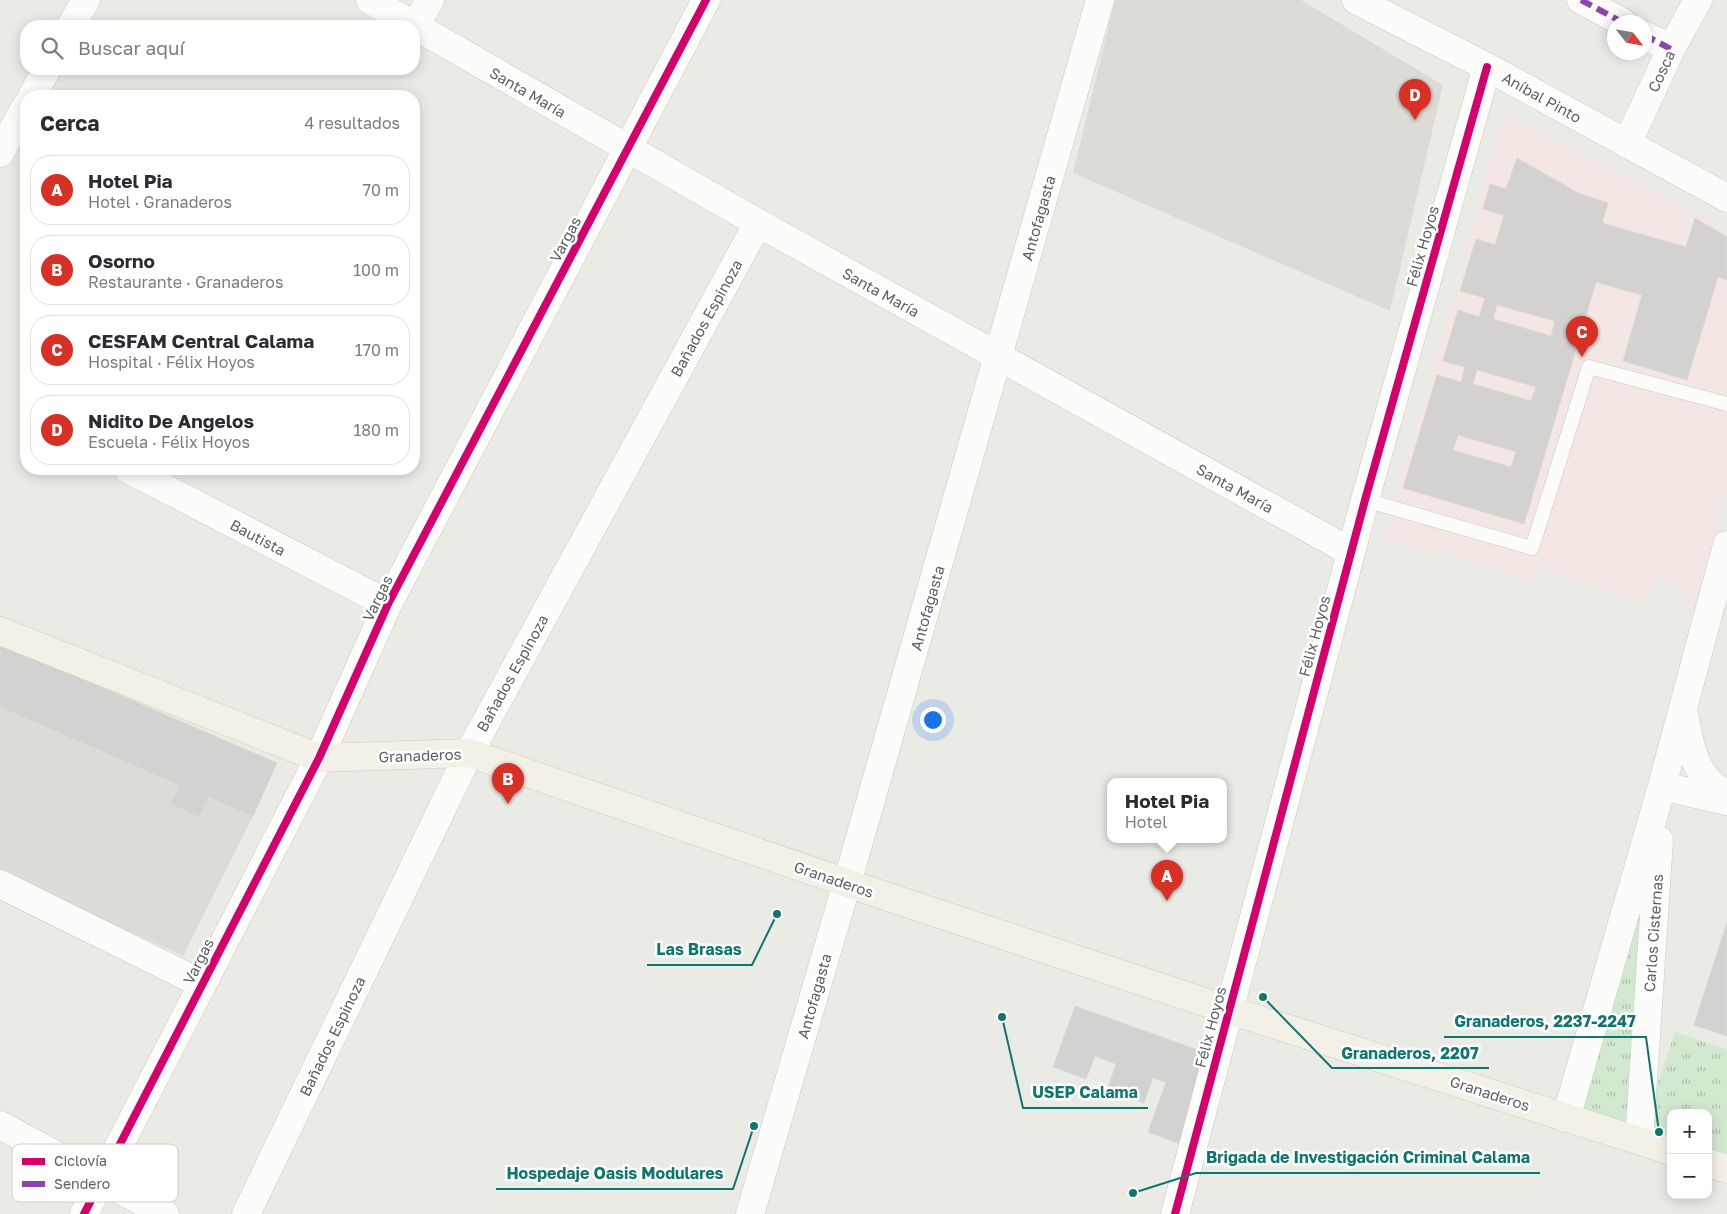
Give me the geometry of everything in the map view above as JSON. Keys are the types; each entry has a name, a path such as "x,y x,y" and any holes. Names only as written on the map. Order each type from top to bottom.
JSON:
{"main road":[{"name":"Granaderos","path":"0,631 319,758 469,753 847,883 1229,1010 1667,1150"},
{"path":"1712,1164 1727,1169"}],"street":[{"path":"74,20 86,0"},
{"name":"Santa María","path":"370,0 404,20"},
{"path":"418,20 430,0"},
{"name":"Vargas","path":"120,1144 319,758 388,604 706,0"},
{"name":"Antofagasta","path":"750,1214 999,357 1100,0"},
{"name":"Aníbal Pinto","path":"1356,0 1487,67 1727,198"},
{"path":"1581,0 1609,15"},
{"name":"Cosca","path":"1627,144 1671,50 1698,0"},
{"name":"Santa María","path":"420,29 758,223 1351,552"},
{"path":"1652,39 1671,50"},
{"name":"Félix Hoyos","path":"1174,1214 1365,500 1487,67"},
{"path":"35,90 44,75"},
{"path":"0,153 20,117"},
{"name":"Bañados Espinoza","path":"246,1214 469,753 758,223"},
{"name":"Bautista","path":"140,475 388,604"},
{"name":"Carlos Cisternas","path":"1566,1118 1662,786 1727,544"},
{"path":"1683,710 1698,771 1715,789 1727,795"},
{"path":"1662,786 1727,802"},
{"name":"Carlos Cisternas","path":"1639,1140 1662,786"},
{"path":"0,884 202,984"},
{"path":"0,1125 34,1144"},
{"name":"Vargas","path":"84,1214 90,1202"},
{"path":"142,1202 165,1214"}],"lane":[{"path":"1365,500 1532,548 1589,367 1727,404"}],"shaded area":[{"path":"1115,0 1301,0 1443,85 1390,311 1073,173"},
{"path":"1505,113 1727,231 1727,484 1692,626 1685,588 1659,579 1648,603 1538,567 1535,581 1385,538"},
{"path":"0,643 277,763 253,816 183,956 0,872"}],"green space":[{"path":"1642,890 1630,1123 1578,1109"},
{"path":"1675,1032 1727,1049 1727,1158 1712,1153 1712,1109 1667,1109 1667,1138 1642,1130"}],"building":[{"path":"1517,158 1580,194 1608,203 1602,223 1686,247 1695,218 1727,237 1727,280 1718,277 1687,380 1623,361 1642,295 1596,282 1524,524 1403,488 1437,375 1461,382 1465,367 1443,361 1458,310 1479,317 1485,298 1460,291 1476,239 1495,245 1504,215 1483,209 1490,184 1506,189","holes":["1497,305 1555,321 1551,336 1493,319","1477,370 1536,387 1531,401 1473,384","1458,435 1516,452 1511,467 1453,450"]},
{"path":"0,643 277,763 253,816 208,797 199,817 171,804 179,785 0,707"},
{"path":"1727,922 1727,1036 1694,1025"},
{"path":"1075,1006 1215,1056 1183,1145 1148,1132 1166,1082 1153,1078 1144,1103 1107,1090 1116,1064 1095,1056 1086,1079 1053,1067"}],"marked path":[{"path":"1581,0 1609,15"},
{"path":"1652,39 1671,49"}],"cycle path":[{"path":"120,1144 319,758 388,604 706,0"},
{"path":"1175,1214 1365,500 1487,67"},
{"path":"84,1214 90,1202"}],"place":[{"name":"Nidito De Angelos","path":"1415,120"},
{"name":"CESFAM Central Calama","path":"1582,357"},
{"name":"Osorno","path":"508,804"},
{"name":"Hotel Pia","path":"1167,901"},
{"name":"Las Brasas","path":"777,914"},
{"name":"Granaderos, 2207","path":"1263,997"},
{"name":"USEP Calama","path":"1002,1017"},
{"name":"Hospedaje Oasis Modulares","path":"754,1126"},
{"name":"Granaderos, 2237-2247","path":"1659,1132"},
{"name":"Brigada de Investigación Criminal Calama","path":"1133,1193"}]}
